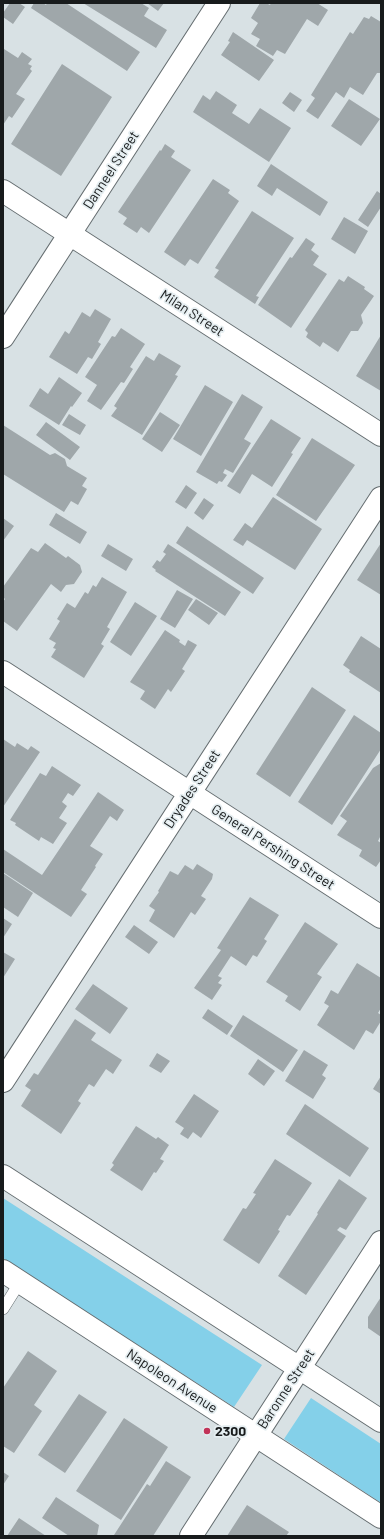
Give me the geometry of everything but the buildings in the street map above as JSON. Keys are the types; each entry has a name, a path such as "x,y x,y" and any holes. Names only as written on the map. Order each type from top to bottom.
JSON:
{"street":[{"name":"Danneel Street","path":"3,337 219,3"},
{"name":"Milan Street","path":"3,191 381,436"},
{"name":"Dryades Street","path":"3,1081 381,498"},
{"name":"General Pershing Street","path":"3,672 381,917"},
{"path":"3,1176 381,1421"},
{"name":"Baronne Street","path":"191,1536 381,1242"},
{"name":"Napoleon Avenue","path":"12,1277 381,1517"}],"lane":[{"path":"3,1309 12,1277"}],"shaded area":[{"path":"3,1198 262,1365 234,1407 3,1258"},
{"path":"311,1398 381,1444 381,1503 284,1439"}],"place":[{"name":"2300","path":"207,1431"}]}
